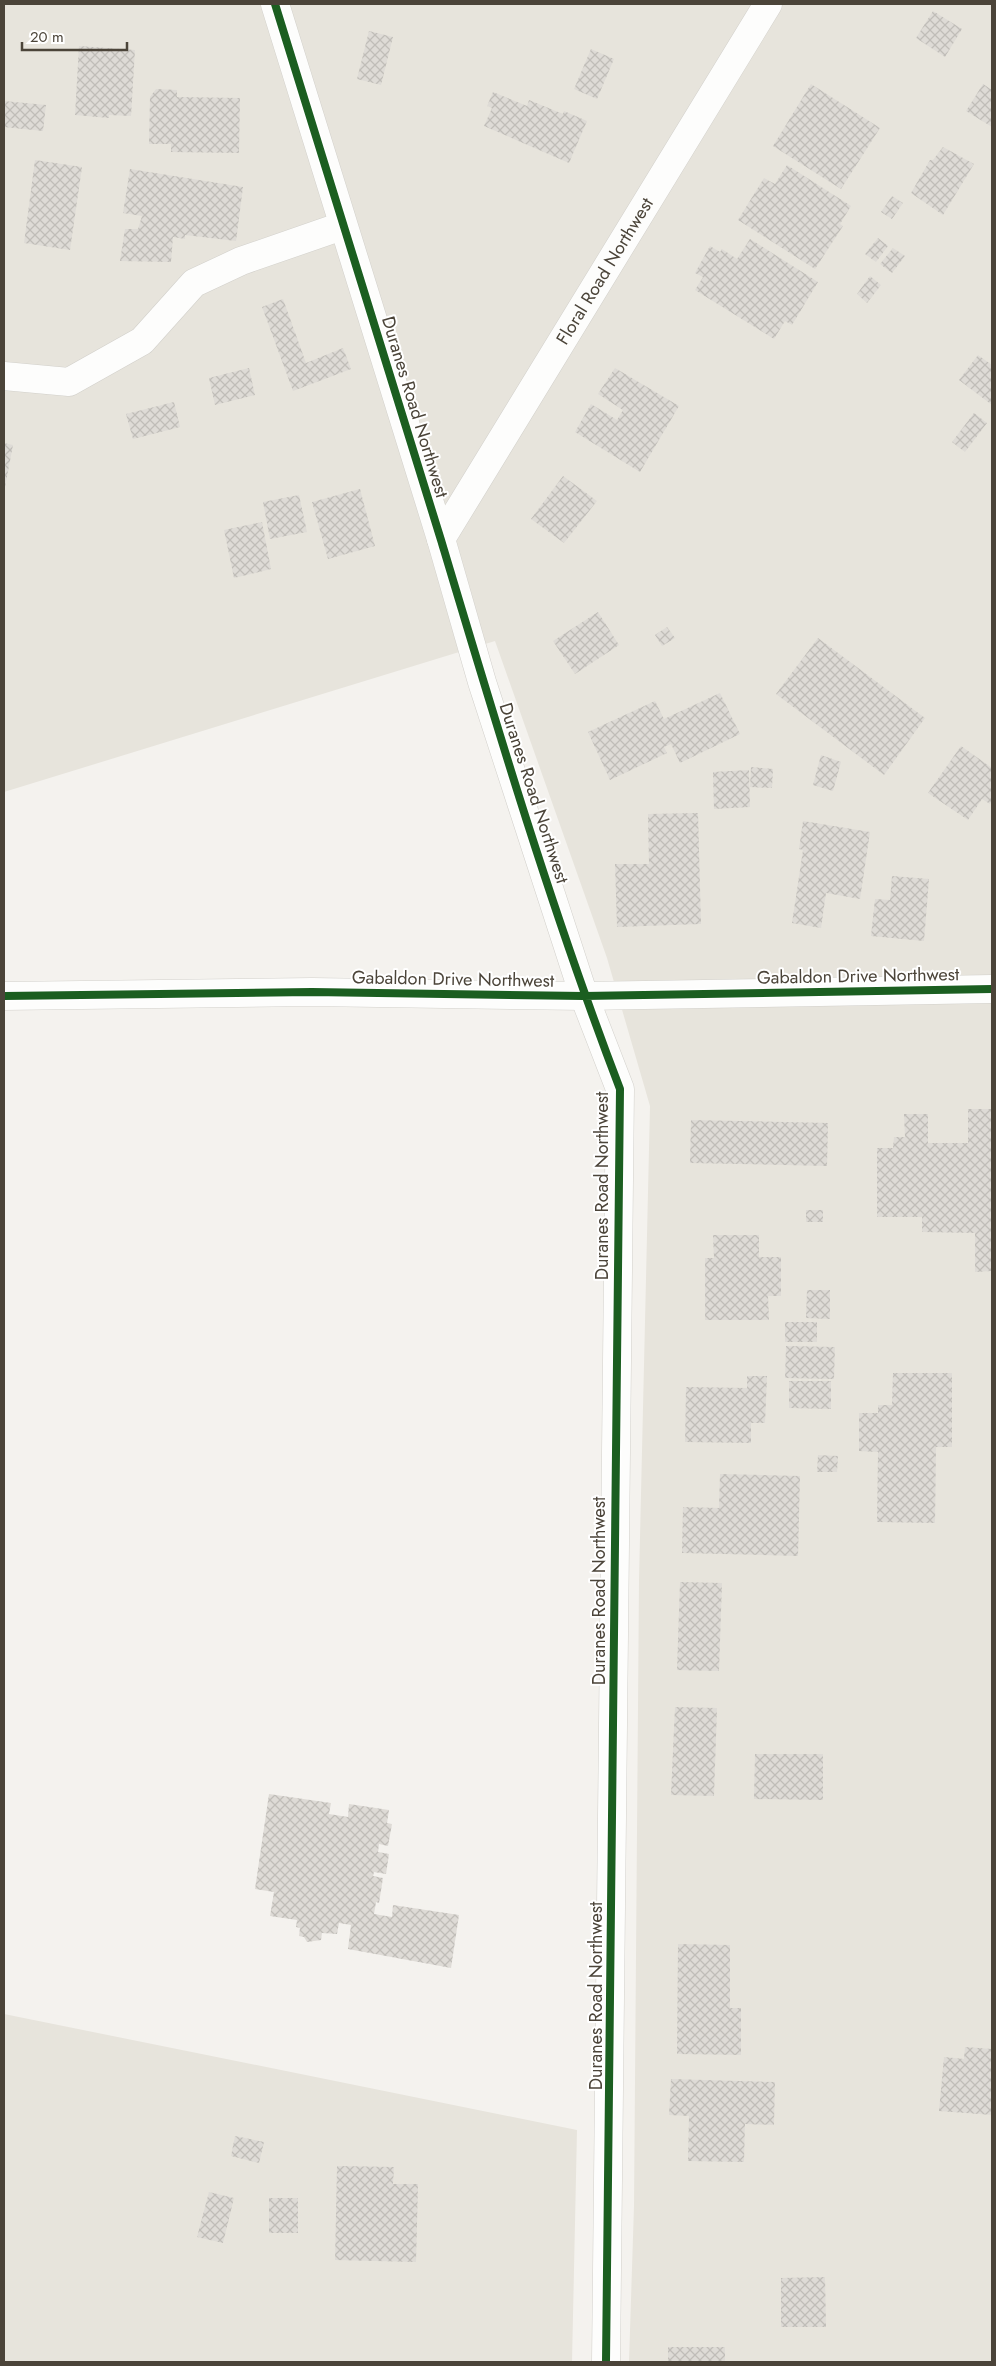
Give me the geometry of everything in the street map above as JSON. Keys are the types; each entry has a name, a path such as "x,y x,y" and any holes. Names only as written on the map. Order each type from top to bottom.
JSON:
{"street":[{"name":"Duranes Road Northwest","path":"275,4 342,226 441,539 482,682 584,996 620,1089 606,2362"},
{"name":"Floral Road Northwest","path":"441,539 768,4"},
{"path":"4,376 69,382 142,341 194,283 241,261 342,226"},
{"name":"Gabaldon Drive Northwest","path":"4,996 312,992 584,996 992,989"}],"shaded area":[{"path":"4,4 992,4 992,2362 629,2362 634,2206 639,1581 650,1106 607,958 495,641 4,792"},
{"path":"4,2014 577,2130 572,2362 4,2362"}],"building":[{"path":"933,11 962,29 945,57 916,38"},
{"path":"369,31 393,37 381,85 357,79"},
{"path":"79,46 135,50 131,116 109,115 109,118 75,115"},
{"path":"591,49 614,59 597,99 574,89"},
{"path":"811,84 880,128 841,189 773,146"},
{"path":"983,84 992,90 992,127 966,111"},
{"path":"156,89 177,90 177,97 240,98 239,153 171,152 171,144 149,144 150,97"},
{"path":"493,92 527,106 529,100 563,114 564,111 587,121 569,163 484,126 492,108 487,106"},
{"path":"4,101 46,105 43,131 4,127"},
{"path":"943,147 974,164 943,215 911,193 930,160 933,160"},
{"path":"35,160 82,167 70,250 24,243"},
{"path":"787,165 851,206 840,224 843,226 815,269 738,220 764,178 775,184"},
{"path":"130,169 243,187 236,241 185,235 185,239 173,237 171,262 120,261 125,229 138,229 142,216 123,213"},
{"path":"892,196 903,203 892,219 881,212"},
{"path":"878,238 888,246 876,262 865,254"},
{"path":"750,239 818,282 792,325 785,321 774,339 695,290 703,277 695,273 710,246 720,252 722,249 737,259"},
{"path":"893,248 905,256 892,273 880,264"},
{"path":"870,276 881,285 867,303 857,294"},
{"path":"283,299 306,363 343,348 351,369 293,391 262,307"},
{"path":"978,355 992,365 992,405 959,380"},
{"path":"249,368 255,395 215,405 209,378"},
{"path":"615,368 679,406 640,472 575,432 591,404 617,420 623,410 598,394"},
{"path":"174,402 180,427 133,439 126,414"},
{"path":"974,413 987,423 965,452 952,442"},
{"path":"4,443 13,445 5,487 4,487"},
{"path":"563,476 597,501 564,543 531,519"},
{"path":"360,489 375,546 328,559 312,502"},
{"path":"299,495 307,532 270,539 263,502"},
{"path":"262,522 271,569 234,578 224,530"},
{"path":"598,612 619,645 575,674 553,641"},
{"path":"667,627 675,638 662,646 655,635"},
{"path":"818,638 925,718 884,775 776,694"},
{"path":"720,693 740,734 680,763 671,744 664,747 667,753 610,780 588,732 655,701 664,719"},
{"path":"961,746 992,768 992,801 990,804 982,799 968,820 928,793"},
{"path":"821,755 841,762 833,791 813,785"},
{"path":"751,767 773,769 772,788 750,787"},
{"path":"749,770 750,807 714,809 713,772"},
{"path":"698,813 701,924 617,927 615,864 649,864 648,814"},
{"path":"803,821 870,832 860,899 826,893 821,928 792,923 803,850 799,849"},
{"path":"892,876 929,879 924,941 871,936 875,899 890,900"},
{"path":"968,1109 992,1109 992,1271 975,1272 975,1233 922,1232 922,1217 877,1217 877,1148 893,1148 894,1137 905,1137 904,1114 928,1114 928,1143 968,1143"},
{"path":"691,1120 828,1123 827,1166 690,1163"},
{"path":"806,1210 823,1210 823,1222 806,1222"},
{"path":"713,1235 759,1235 759,1257 781,1257 781,1296 768,1296 769,1320 705,1320 705,1258 714,1258"},
{"path":"807,1290 830,1290 830,1319 806,1318"},
{"path":"785,1322 817,1322 817,1342 785,1342"},
{"path":"786,1346 835,1347 834,1379 785,1378"},
{"path":"893,1373 952,1373 952,1447 936,1447 935,1523 877,1522 878,1452 859,1451 859,1413 878,1413 878,1405 892,1405"},
{"path":"747,1376 767,1376 765,1423 751,1423 751,1443 685,1442 686,1387 747,1388"},
{"path":"789,1381 831,1381 831,1409 789,1408"},
{"path":"818,1455 838,1456 837,1472 817,1472"},
{"path":"720,1474 800,1476 798,1556 682,1553 683,1507 719,1508"},
{"path":"680,1582 722,1583 719,1671 677,1670"},
{"path":"675,1707 717,1708 714,1796 671,1795"},
{"path":"755,1754 823,1754 823,1800 754,1799"},
{"path":"269,1794 331,1803 329,1814 348,1817 349,1804 389,1810 387,1823 392,1824 388,1846 379,1844 378,1852 389,1854 386,1874 374,1872 373,1876 383,1878 379,1903 376,1902 374,1914 392,1917 393,1905 459,1915 451,1968 348,1949 351,1925 339,1923 337,1934 322,1933 321,1940 307,1942 304,1937 299,1936 300,1928 296,1927 297,1920 270,1916 274,1892 255,1889"},
{"path":"678,1944 730,1945 730,2008 741,2008 741,2055 677,2054"},
{"path":"965,2047 992,2049 992,2115 939,2111 944,2057 964,2059"},
{"path":"671,2079 775,2082 774,2125 745,2124 744,2162 688,2161 689,2116 669,2115"},
{"path":"235,2136 264,2142 259,2163 231,2156"},
{"path":"337,2166 394,2167 393,2184 418,2184 416,2262 335,2260"},
{"path":"209,2192 234,2198 223,2243 197,2237"},
{"path":"269,2198 298,2198 298,2233 269,2233"},
{"path":"825,2277 826,2327 781,2327 781,2278"},
{"path":"668,2347 725,2347 725,2362 668,2362"}],"cycle path":[{"path":"275,4 421,473 525,816 571,953 620,1089 606,2362"},
{"path":"4,996 312,992 584,996 992,989"}]}
